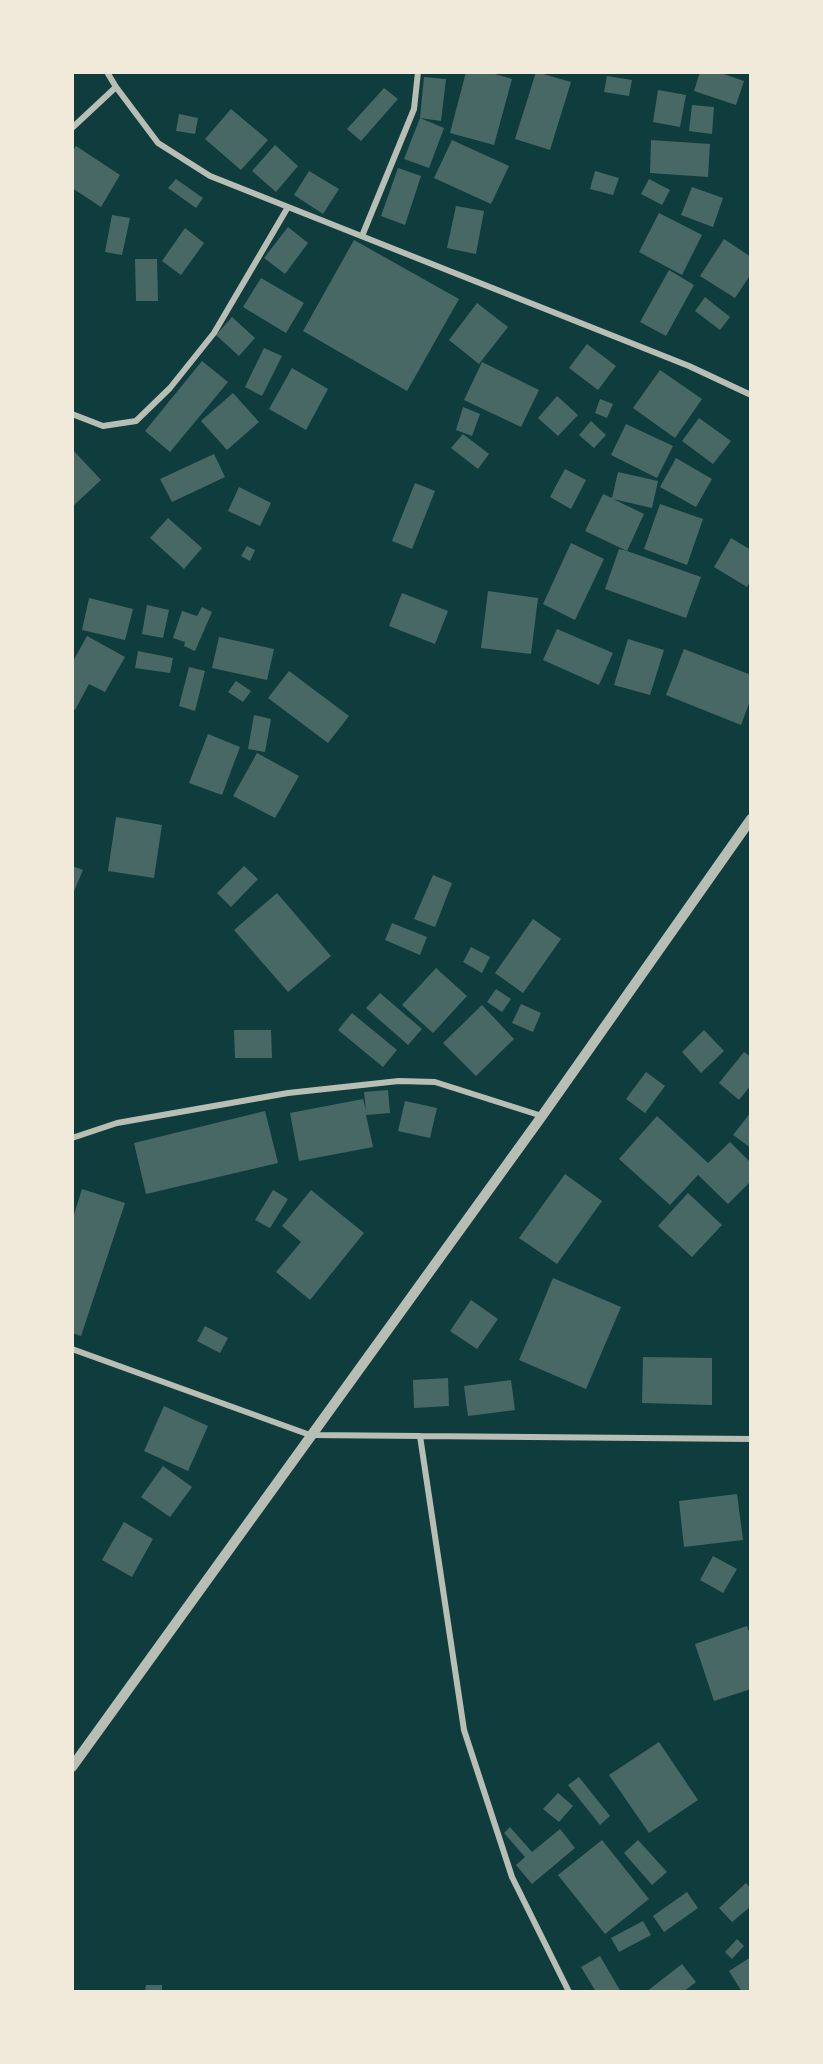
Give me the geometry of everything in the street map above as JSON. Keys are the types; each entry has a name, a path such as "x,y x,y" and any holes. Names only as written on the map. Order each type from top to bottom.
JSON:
{"street":[{"path":"107,72 158,143 210,176 689,366 751,395"},
{"path":"362,236 414,109 418,72"},
{"path":"72,128 116,87"},
{"path":"72,414 103,426 136,421 170,388 213,333 288,207"},
{"path":"72,1767 542,1116 751,819"},
{"path":"72,1138 129,1121 288,1093 399,1081 435,1082 542,1116"},
{"path":"72,1349 310,1435 751,1439"},
{"path":"420,1436 464,1730 512,1877 569,1992"}],"building":[{"path":"466,72 488,72 512,79 494,145 450,133"},
{"path":"536,72 571,82 550,150 515,139"},
{"path":"700,72 718,72 744,81 736,105 694,91"},
{"path":"607,76 632,80 629,96 604,92"},
{"path":"424,77 446,79 441,121 420,118"},
{"path":"384,88 398,99 361,141 347,129"},
{"path":"658,90 686,95 680,127 653,122"},
{"path":"692,105 714,107 712,134 689,131"},
{"path":"231,109 268,140 241,170 205,139"},
{"path":"179,114 198,118 195,134 176,131"},
{"path":"420,118 444,128 429,168 404,159"},
{"path":"452,140 509,166 491,204 434,178"},
{"path":"651,140 710,144 708,177 650,173"},
{"path":"275,145 298,166 276,192 252,171"},
{"path":"76,146 120,175 101,207 72,188 72,152"},
{"path":"398,168 421,176 405,225 381,216"},
{"path":"309,171 339,189 323,214 294,195"},
{"path":"595,171 619,178 613,195 590,189"},
{"path":"176,179 203,198 196,208 168,188"},
{"path":"649,179 670,190 662,205 641,194"},
{"path":"692,187 723,198 713,227 681,215"},
{"path":"456,206 484,211 476,254 447,248"},
{"path":"659,213 702,235 682,275 639,252"},
{"path":"112,215 130,218 122,255 105,252"},
{"path":"288,227 308,243 285,274 264,258"},
{"path":"185,228 204,243 181,275 162,261"},
{"path":"724,239 751,257 751,274 735,298 700,276"},
{"path":"354,240 459,299 407,391 303,331"},
{"path":"135,259 157,259 158,301 136,301"},
{"path":"669,270 694,285 666,336 640,322"},
{"path":"261,278 304,303 286,333 243,307"},
{"path":"705,297 730,317 720,330 695,311"},
{"path":"477,303 508,327 479,364 449,340"},
{"path":"232,317 255,338 239,356 216,335"},
{"path":"587,344 616,366 598,390 569,368"},
{"path":"264,348 282,356 262,396 245,387"},
{"path":"202,361 228,382 170,452 145,431"},
{"path":"482,362 539,390 521,427 464,400"},
{"path":"292,368 328,389 306,430 269,409"},
{"path":"660,370 702,399 675,438 633,408"},
{"path":"233,393 259,422 227,450 201,421"},
{"path":"557,396 578,415 558,436 538,418"},
{"path":"600,399 613,404 607,418 595,413"},
{"path":"463,407 480,414 472,436 456,430"},
{"path":"699,418 731,441 713,464 682,441"},
{"path":"591,421 606,435 594,448 579,435"},
{"path":"626,424 673,446 657,478 611,455"},
{"path":"463,434 489,454 478,469 451,448"},
{"path":"72,449 101,480 72,507"},
{"path":"214,454 225,477 172,502 160,479"},
{"path":"676,458 712,479 696,507 660,487"},
{"path":"565,469 586,480 571,509 550,497"},
{"path":"618,472 658,481 652,508 613,499 644,514 627,551 585,531 603,494 612,498"},
{"path":"415,483 435,491 412,549 392,541"},
{"path":"239,487 271,503 260,526 228,511"},
{"path":"660,504 703,519 687,565 644,549"},
{"path":"168,518 202,548 184,569 150,538"},
{"path":"731,538 751,550 751,580 747,587 714,567"},
{"path":"571,543 604,559 575,620 543,604"},
{"path":"247,546 255,550 250,561 241,556"},
{"path":"619,549 701,577 686,618 605,589"},
{"path":"488,591 538,598 531,654 481,648"},
{"path":"402,593 448,611 435,644 389,626"},
{"path":"89,598 133,609 125,640 82,630"},
{"path":"147,605 169,610 163,638 142,634"},
{"path":"202,607 212,612 195,651 184,646 185,642 173,638 182,611 197,616"},
{"path":"557,629 613,653 599,685 543,660"},
{"path":"87,636 125,657 105,692 89,684 75,710 72,708 72,663"},
{"path":"219,637 274,649 267,680 212,668"},
{"path":"628,639 664,650 650,695 614,685"},
{"path":"684,649 751,675 751,698 741,725 666,695"},
{"path":"138,651 173,658 170,673 135,668"},
{"path":"189,667 205,671 195,711 179,706"},
{"path":"289,671 349,716 328,743 268,698"},
{"path":"236,681 251,691 243,702 228,692"},
{"path":"254,715 271,719 265,752 248,749"},
{"path":"208,734 240,747 222,795 189,783"},
{"path":"257,753 299,776 275,818 233,796"},
{"path":"116,817 162,825 154,878 108,871"},
{"path":"72,866 83,870 72,896"},
{"path":"244,866 258,879 231,907 217,893"},
{"path":"433,875 452,883 435,927 414,919"},
{"path":"277,893 331,956 288,992 234,930"},
{"path":"533,919 561,939 523,993 495,973"},
{"path":"392,923 427,937 420,955 385,940"},
{"path":"471,947 490,957 482,973 463,962"},
{"path":"436,968 467,996 433,1033 402,1005"},
{"path":"496,989 511,999 502,1012 487,1002"},
{"path":"380,993 422,1029 408,1045 366,1008"},
{"path":"521,1004 541,1013 533,1032 512,1023"},
{"path":"482,1005 514,1039 476,1076 443,1043"},
{"path":"352,1013 397,1050 383,1067 338,1030"},
{"path":"234,1030 271,1030 272,1058 235,1058"},
{"path":"704,1030 724,1051 701,1073 682,1052"},
{"path":"744,1052 751,1057 751,1085 739,1100 719,1083"},
{"path":"646,1072 665,1086 645,1113 626,1099"},
{"path":"388,1090 390,1113 366,1115 373,1147 299,1161 290,1113 363,1099 366,1110 364,1092"},
{"path":"405,1101 437,1108 430,1138 398,1131"},
{"path":"265,1111 278,1163 146,1194 134,1143"},
{"path":"751,1112 751,1148 733,1135"},
{"path":"657,1116 708,1163 730,1142 751,1163 751,1181 728,1204 698,1175 670,1205 619,1159"},
{"path":"565,1174 602,1201 557,1264 519,1238"},
{"path":"82,1189 125,1203 81,1336 72,1333 72,1221"},
{"path":"273,1190 288,1199 270,1228 255,1220"},
{"path":"311,1190 364,1233 310,1300 276,1272 301,1242 282,1226"},
{"path":"688,1193 722,1225 692,1257 658,1226"},
{"path":"553,1278 621,1307 586,1389 519,1360"},
{"path":"471,1300 498,1319 477,1349 450,1331"},
{"path":"205,1326 228,1338 220,1353 197,1341"},
{"path":"643,1357 712,1358 712,1405 642,1403"},
{"path":"448,1378 449,1406 414,1408 413,1380"},
{"path":"511,1380 515,1410 468,1416 464,1386"},
{"path":"164,1406 208,1426 188,1471 144,1451"},
{"path":"163,1466 192,1487 170,1517 141,1497"},
{"path":"737,1494 743,1540 684,1547 679,1501"},
{"path":"124,1522 153,1539 132,1577 102,1560"},
{"path":"713,1556 737,1569 723,1593 700,1580"},
{"path":"747,1626 751,1637 751,1689 714,1701 695,1644"},
{"path":"659,1742 698,1800 649,1833 609,1775"},
{"path":"579,1777 610,1816 600,1825 568,1785"},
{"path":"558,1793 573,1806 559,1822 543,1809"},
{"path":"510,1827 532,1852 560,1829 575,1848 532,1884 516,1865 525,1857 504,1833"},
{"path":"602,1840 649,1899 605,1934 558,1875"},
{"path":"638,1840 667,1872 652,1885 624,1853"},
{"path":"746,1883 751,1889 751,1906 732,1922 719,1908"},
{"path":"687,1892 698,1908 664,1932 653,1916"},
{"path":"643,1921 651,1935 619,1952 611,1938"},
{"path":"737,1939 744,1946 732,1959 725,1952"},
{"path":"600,1956 621,1992 596,1992 581,1967"},
{"path":"751,1957 751,1991 742,1992 729,1971"},
{"path":"682,1964 696,1982 683,1992 646,1992"},
{"path":"146,1985 162,1985 162,1992 145,1992"}]}
